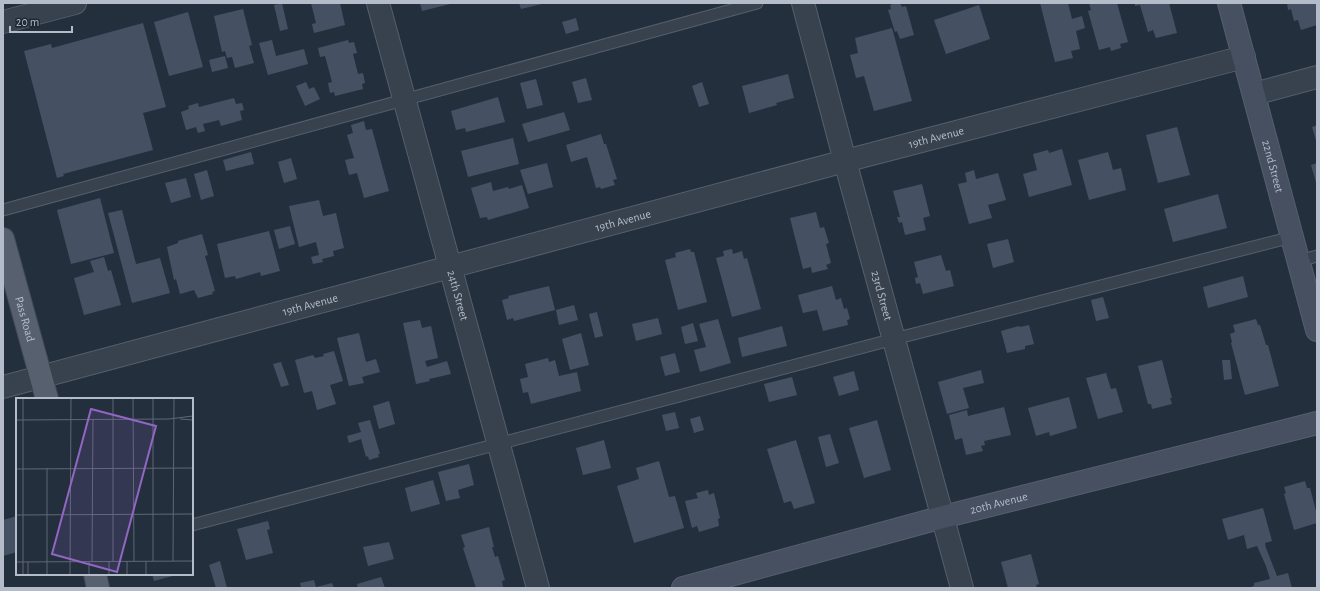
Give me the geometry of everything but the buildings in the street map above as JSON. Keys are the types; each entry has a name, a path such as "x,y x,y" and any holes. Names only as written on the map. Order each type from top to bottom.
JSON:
{"main road":[{"name":"Pass Road","path":"3,239 47,398"},
{"path":"95,575 98,588"}],"street":[{"path":"3,22 75,3"},
{"name":"24th Street","path":"378,3 538,588"},
{"name":"23rd Street","path":"803,3 962,588"},
{"name":"22nd Street","path":"1229,3 1292,237 1308,258 1317,330"},
{"name":"19th Avenue","path":"3,387 845,161 1244,57"},
{"path":"1254,94 1317,77"},
{"name":"20th Avenue","path":"683,588 943,517 1317,423"}],"lane":[{"path":"3,210 757,3"},
{"path":"193,525 894,339 1292,237"}]}
